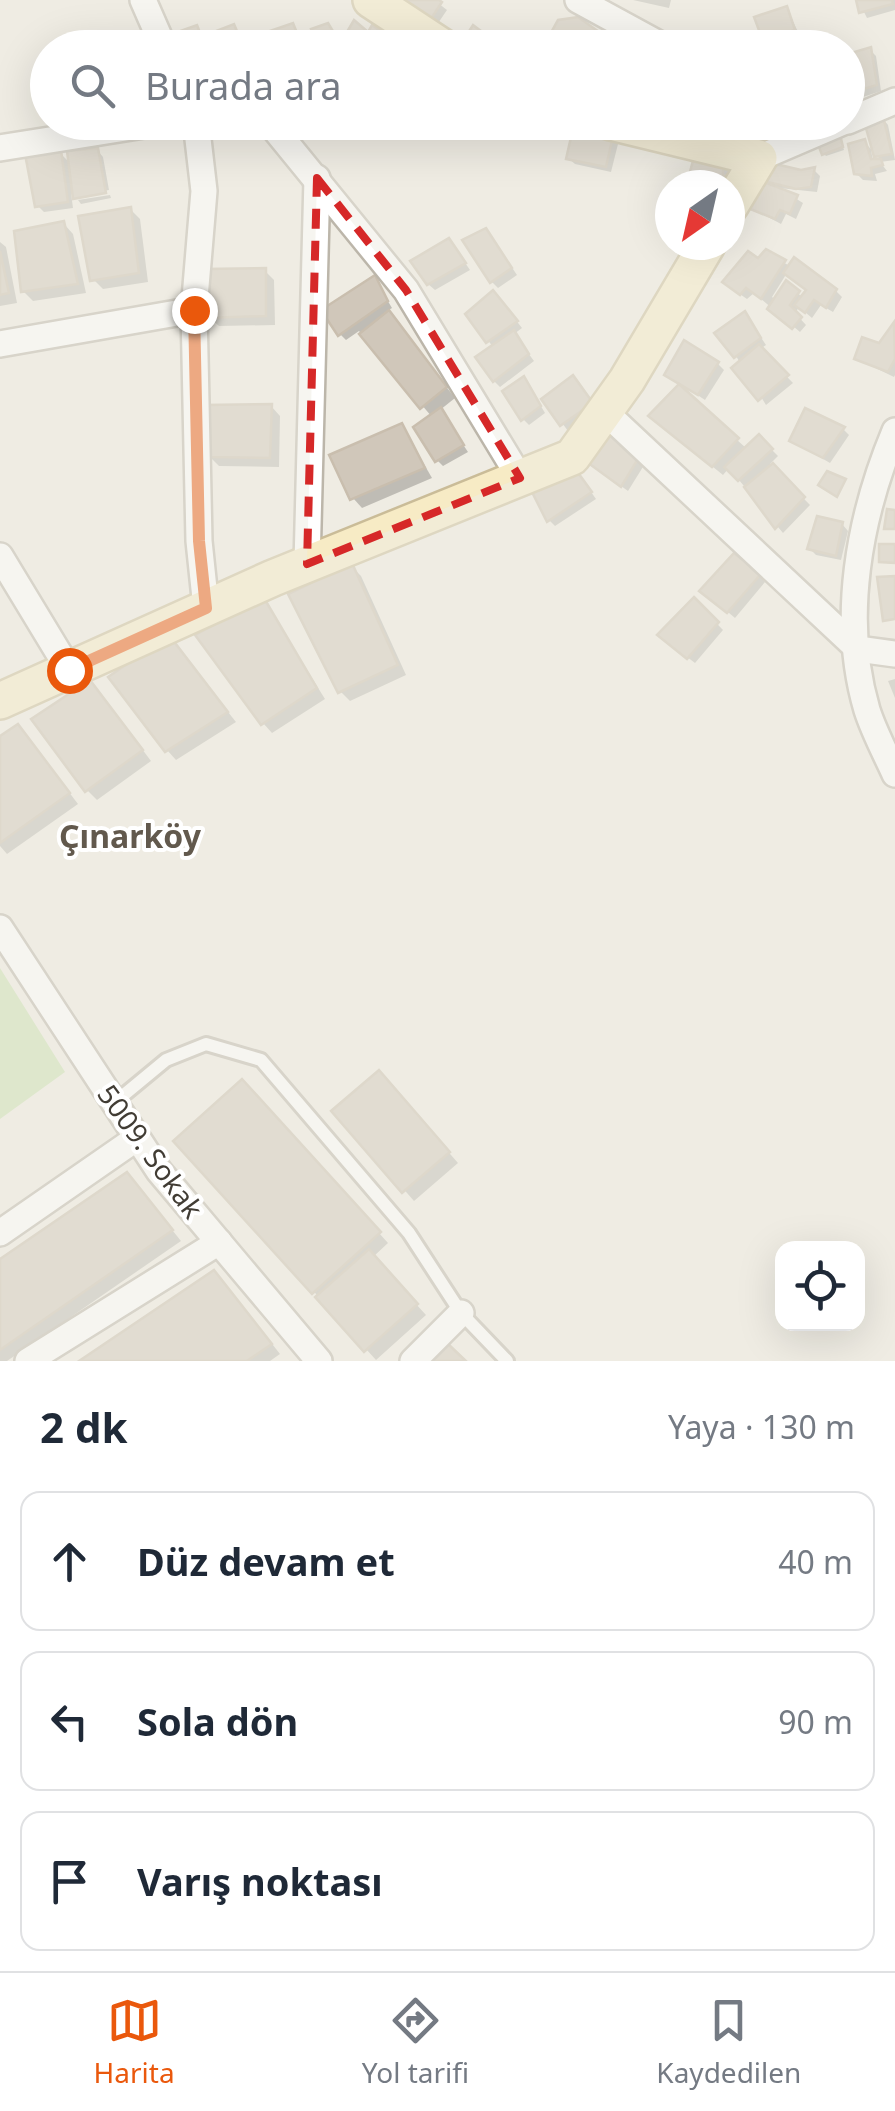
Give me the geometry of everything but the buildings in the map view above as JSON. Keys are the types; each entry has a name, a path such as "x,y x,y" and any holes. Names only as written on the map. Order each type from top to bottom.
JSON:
{"street":[{"path":"144,0 156,30"},
{"path":"371,0 417,30"},
{"path":"578,0 633,30"},
{"path":"865,114 895,101"},
{"path":"0,148 50,140"},
{"path":"198,140 204,191 194,310 199,541 206,608"},
{"path":"284,140 406,290 520,478"},
{"path":"712,140 774,151"},
{"path":"772,140 774,151"},
{"path":"745,187 774,151 801,140"},
{"path":"308,564 317,178"},
{"path":"0,701 308,564 572,457 698,260"},
{"path":"0,344 194,310"},
{"path":"604,412 858,649 895,654"},
{"path":"895,431 877,473 851,605 867,710 895,774"},
{"path":"0,556 69,670"},
{"name":"5009. Sokak","path":"0,928 137,1138 304,1356"},
{"path":"0,1234 137,1138"},
{"path":"28,1361 219,1242"},
{"path":"413,1361 461,1313"}],"lane":[{"path":"114,1103 166,1060 206,1044 261,1060 409,1233 461,1313 508,1361"}],"highlighted area":[{"path":"317,178 406,290 520,478 307,564"}],"green space":[{"path":"0,968 65,1072 0,1119"}],"district":[{"name":"Çınarköy","path":"130,835"}],"route":[{"path":"69,670 206,608 199,541 194,310"}]}
